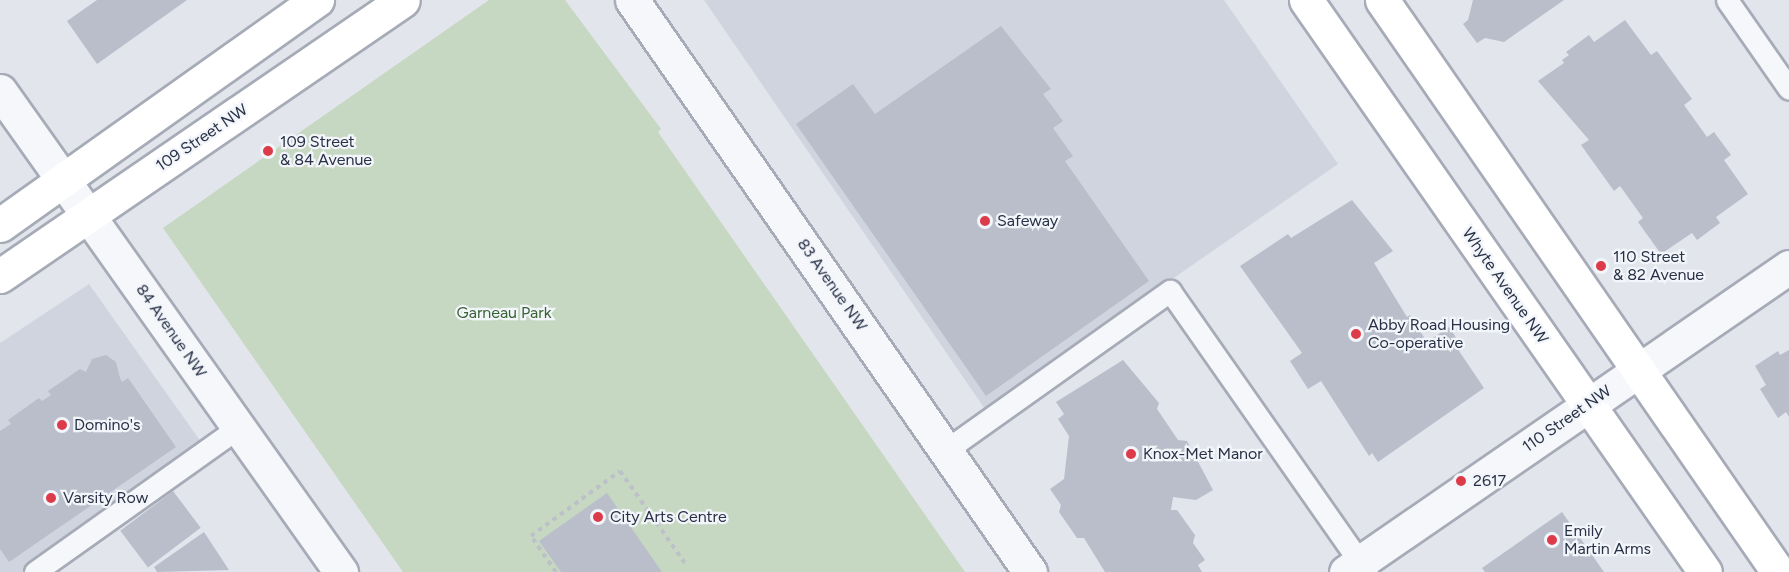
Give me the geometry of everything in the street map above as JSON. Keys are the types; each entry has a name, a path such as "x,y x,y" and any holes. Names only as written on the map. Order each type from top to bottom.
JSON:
{"main road":[{"name":"109 Street NW","path":"0,276 403,0"},
{"name":"Whyte Avenue NW","path":"1306,0 1705,572"},
{"path":"1382,0 1778,572"},
{"path":"0,225 64,180 298,5"}],"street":[{"name":"83 Avenue NW","path":"632,0 1030,572"},
{"name":"84 Avenue NW","path":"0,91 341,572"},
{"name":"110 Street NW","path":"1358,569 1588,404 1789,267"}],"lane":[{"path":"1727,0 1789,89"},
{"path":"946,450 1170,291 1358,569"},
{"path":"34,572 239,426"}],"path":[{"path":"556,572 531,536 620,471 685,563"}],"shaded area":[{"path":"704,0 1224,0 1338,164 985,409"},
{"path":"89,284 206,449 30,572 0,572 0,343"}],"green space":[{"name":"Garneau Park","path":"489,0 565,0 661,129 658,132 965,572 403,572 163,228"}],"building":[{"path":"97,0 187,0 97,64 67,21"},
{"path":"1473,0 1564,0 1504,42 1485,38 1477,43 1463,24 1468,20"},
{"path":"1625,20 1651,55 1657,51 1692,99 1684,105 1707,137 1714,132 1731,155 1724,160 1748,194 1716,217 1720,223 1697,240 1692,233 1661,254 1638,222 1643,218 1620,186 1614,191 1581,145 1589,140 1538,81 1564,63 1562,60 1569,55 1566,52 1589,35 1594,42"},
{"name":"Safeway","path":"1001,26 1051,89 1043,94 1063,121 1053,128 1073,156 1065,161 1149,281 986,396 796,124 853,84 875,114"},
{"name":"Abby Road Housing Co-operative","path":"1352,200 1393,251 1374,263 1407,317 1410,315 1427,342 1449,327 1463,348 1459,351 1484,388 1378,462 1372,453 1369,456 1321,381 1308,389 1290,361 1302,353 1240,266 1288,234 1291,238"},
{"path":"1789,350 1789,417 1786,412 1778,418 1760,389 1766,385 1755,366 1778,351 1780,355"},
{"name":"Varsity Row","path":"106,355 116,362 122,382 128,378 176,447 9,562 0,549 0,431 11,424 8,420 39,398 42,401 51,395 48,391 80,369 86,372 92,359"},
{"name":"Knox-Met Manor","path":"1123,360 1159,403 1157,409 1178,440 1187,441 1213,490 1196,500 1173,497 1171,510 1177,510 1195,535 1193,543 1205,560 1198,565 1202,572 1105,572 1084,538 1077,538 1059,512 1061,505 1050,489 1064,479 1069,436 1058,419 1064,414 1056,402"},
{"path":"173,491 201,528 148,567 120,531"},
{"name":"City Arts Centre","path":"607,493 662,572 561,572 539,541"},
{"name":"Emily Martin Arms","path":"1562,512 1604,572 1485,572 1482,568"},
{"path":"204,532 229,570 157,572 154,567"}],"place":[{"name":"109 Street & 84 Avenue","path":"268,151"},
{"name":"Safeway","path":"985,221"},
{"name":"110 Street & 82 Avenue","path":"1601,266"},
{"name":"Abby Road Housing Co-operative","path":"1356,334"},
{"name":"Domino's","path":"62,425"},
{"name":"Knox-Met Manor","path":"1131,454"},
{"name":"2617","path":"1461,481"},
{"name":"Varsity Row","path":"51,498"},
{"name":"City Arts Centre","path":"598,517"},
{"name":"Emily Martin Arms","path":"1552,540"}]}
